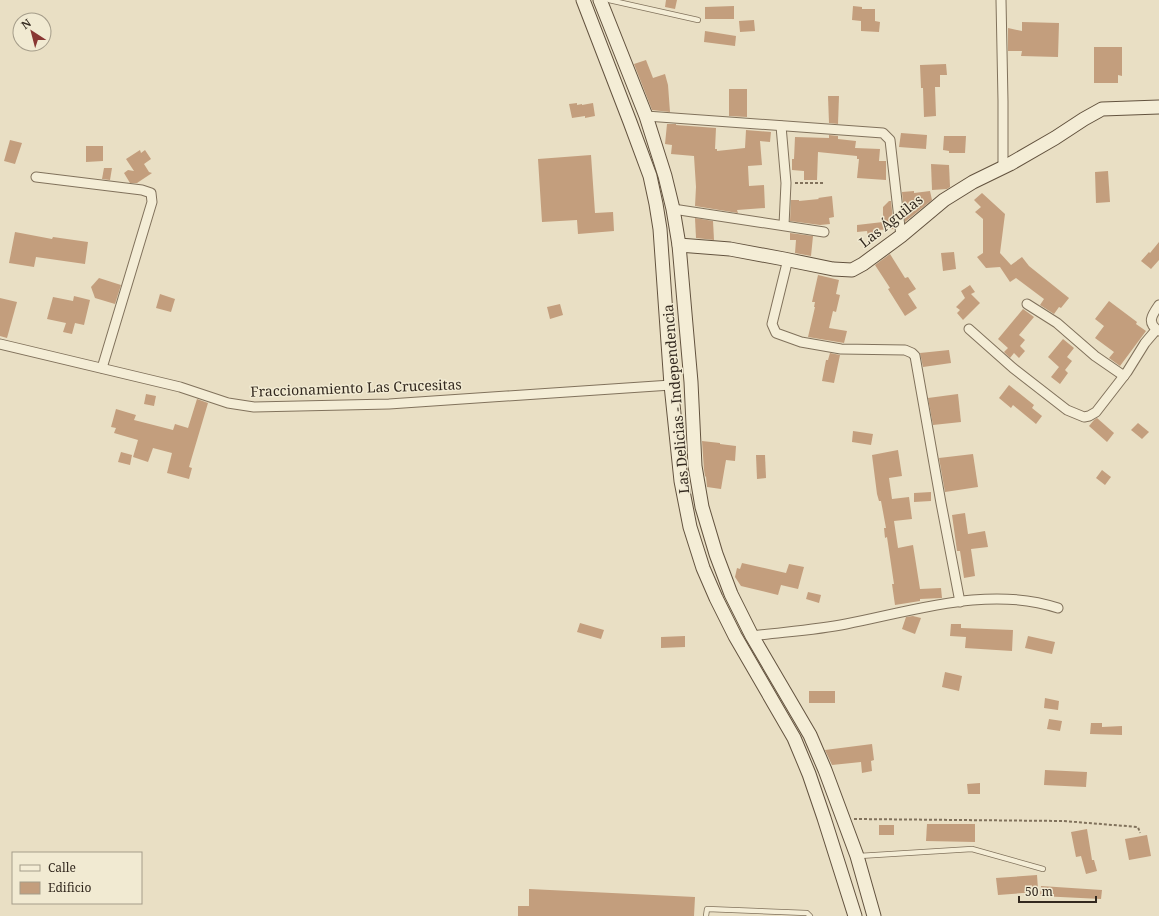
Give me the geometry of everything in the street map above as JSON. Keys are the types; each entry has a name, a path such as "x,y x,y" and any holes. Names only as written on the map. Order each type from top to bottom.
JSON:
{"main road":[{"name":"Las Delicias - Independencia","path":"583,0 650,176 656,204 660,229 671,385 681,481 690,527 703,568 716,598 735,636 794,738 809,774 855,916"},
{"name":"Las Delicias - Independencia","path":"600,0 646,116 665,176 673,209 679,245 691,382 695,466 702,507 716,554 731,594 752,636 810,735 825,770 857,856 874,916"},
{"name":"Las Águilas","path":"679,245 730,249 788,259 833,269 852,270 863,264 901,236 944,200 973,182 1055,138 1102,110 1159,107"},
{"path":"668,342 687,342"}],"street":[{"path":"1001,0 1004,101 1003,167"},
{"path":"646,116 883,134 890,140 901,236"},
{"path":"781,126 786,183 784,225"},
{"path":"36,177 142,190 151,193 152,202 102,368"},
{"path":"673,209 824,232"},
{"path":"788,259 772,324 776,333 801,342 841,349 905,350 912,352 915,356 960,602"},
{"path":"1027,304 1057,323 1095,356 1124,376"},
{"path":"969,329 1013,368 1067,410 1084,417 1096,412 1124,376 1156,328 1152,315 1159,306"},
{"name":"Fraccionamiento Las Crucesitas","path":"0,344 180,387 228,403 254,407 389,404 671,385"},
{"path":"752,636 844,625 932,606 987,599 1020,600 1045,604 1058,608"}],"lane":[{"path":"609,0 698,20"},
{"path":"857,856 972,849 1043,869"},
{"path":"706,916 707,909 807,913 810,916"}],"path":[{"path":"786,183 823,183"},
{"path":"843,819 1064,821 1138,827 1140,833"}],"building":[{"path":"666,0 677,0 675,9 665,7"},
{"path":"734,6 734,19 705,19 705,7"},
{"path":"853,6 862,7 862,9 875,9 875,21 880,22 879,32 861,31 861,21 852,20"},
{"path":"754,20 755,31 740,32 739,21"},
{"path":"1022,22 1059,23 1058,57 1021,56 1022,51 1008,51 1008,28 1022,31"},
{"path":"705,31 736,36 735,46 704,42"},
{"path":"1094,47 1122,47 1122,76 1118,75 1118,83 1094,83"},
{"path":"646,60 653,78 665,74 668,85 670,112 652,110 634,64"},
{"path":"946,64 947,75 940,75 940,87 935,87 936,116 924,117 923,88 921,88 920,65"},
{"path":"729,89 747,89 747,117 729,116"},
{"path":"828,96 839,96 838,124 829,123"},
{"path":"577,103 577,105 582,105 593,103 595,116 572,118 569,104"},
{"path":"667,124 716,128 715,149 717,149 717,151 745,148 746,130 771,132 770,142 760,141 762,165 748,166 749,186 764,185 765,208 737,210 738,213 695,206 696,187 694,156 671,154 672,145 665,144"},
{"path":"901,133 927,135 926,149 899,147"},
{"path":"829,135 838,136 838,139 856,141 855,148 880,149 879,161 886,161 886,180 857,178 859,159 857,159 857,156 818,152 817,180 804,180 804,171 792,170 795,137 829,138"},
{"path":"944,136 966,136 965,153 949,153 949,151 943,150"},
{"path":"10,140 22,143 15,164 4,161"},
{"path":"86,146 103,146 103,161 86,162"},
{"path":"140,150 141,153 145,150 151,159 144,164 149,172 152,173 137,183 130,183 124,173 128,170 134,171 126,159"},
{"path":"591,155 595,213 613,212 614,231 578,234 577,220 542,222 538,159"},
{"path":"931,164 949,165 950,187 947,189 932,190"},
{"path":"104,168 112,168 110,180 102,179"},
{"path":"1108,171 1110,202 1096,203 1095,172"},
{"path":"914,191 914,193 930,191 932,200 905,222 902,192"},
{"path":"982,193 1005,214 1000,253 1011,265 1022,257 1029,266 1069,298 1054,314 1040,305 1044,299 1016,278 1010,282 1000,267 986,268 977,257 983,253 983,219 975,212 981,207 974,200"},
{"path":"832,196 834,217 829,218 830,224 820,225 790,221 791,200 799,201"},
{"path":"891,201 894,229 877,230 878,235 868,236 867,231 857,232 857,225 883,222 883,207"},
{"path":"695,218 713,221 714,240 696,238"},
{"path":"15,232 52,239 53,237 88,242 85,264 36,257 34,267 9,263"},
{"path":"790,233 813,236 811,256 795,253 796,240 790,240"},
{"path":"1159,242 1159,260 1151,269 1141,261"},
{"path":"954,252 956,269 943,271 941,253"},
{"path":"890,254 905,278 908,277 916,289 908,294 917,308 905,316 888,289 890,288 875,265"},
{"path":"818,275 839,280 836,294 840,295 836,312 833,311 829,328 847,331 844,343 808,337 815,307 815,302 812,302"},
{"path":"99,278 121,285 115,304 95,298 91,287"},
{"path":"970,285 975,292 971,294 980,303 963,320 957,313 960,310 956,307 965,298 961,291"},
{"path":"160,294 175,299 171,312 156,308"},
{"path":"74,296 90,300 84,325 75,323 72,334 63,332 66,323 47,319 53,297 73,301"},
{"path":"0,298 17,302 7,338 0,336"},
{"path":"1109,301 1137,322 1136,324 1146,331 1120,366 1109,358 1114,352 1095,338 1104,326 1095,319"},
{"path":"560,304 563,315 550,319 547,307"},
{"path":"1023,309 1034,317 1019,335 1025,340 1020,346 1025,351 1019,358 1014,353 1010,358 1004,352 1008,348 998,339"},
{"path":"1063,339 1074,348 1067,357 1072,361 1065,370 1068,373 1060,384 1051,377 1059,367 1048,357"},
{"path":"949,350 951,363 923,367 920,353"},
{"path":"830,353 840,355 834,383 822,381 826,360 828,360"},
{"path":"1009,385 1034,405 1032,408 1042,416 1036,424 1013,405 1011,408 999,398"},
{"path":"146,394 156,396 154,406 144,404"},
{"path":"958,394 961,422 933,425 928,398"},
{"path":"197,399 208,403 189,467 192,468 189,479 167,473 172,453 153,448 148,462 133,457 138,440 114,433 116,428 111,427 116,409 136,415 134,420 173,430 175,424 188,428"},
{"path":"1097,418 1114,433 1107,442 1089,426"},
{"path":"1138,423 1149,432 1142,439 1131,430"},
{"path":"853,431 873,434 871,445 852,442"},
{"path":"702,441 736,446 735,461 726,460 721,489 707,487"},
{"path":"898,450 902,476 889,478 892,499 909,497 912,519 894,521 898,548 913,545 920,589 941,588 942,598 920,599 920,601 895,605 892,584 894,584 887,537 885,538 884,528 886,528 881,501 879,501 877,494 872,455"},
{"path":"121,452 132,455 130,465 118,462"},
{"path":"973,454 978,487 945,492 939,458"},
{"path":"756,455 765,455 766,478 757,479"},
{"path":"1102,470 1111,477 1105,485 1096,478"},
{"path":"931,492 931,501 914,502 914,493"},
{"path":"965,513 968,534 985,531 988,547 971,549 975,576 964,578 960,551 957,551 952,515"},
{"path":"742,563 786,573 789,564 804,567 798,589 781,585 778,595 741,586 735,577 737,568 740,569"},
{"path":"808,592 821,595 819,603 806,599"},
{"path":"913,616 921,618 915,634 902,629 906,617"},
{"path":"580,623 604,630 601,639 577,632"},
{"path":"951,624 961,624 961,628 1013,630 1012,651 965,648 966,637 950,636"},
{"path":"685,636 685,647 661,648 661,637"},
{"path":"1028,636 1055,642 1052,654 1025,648"},
{"path":"945,672 962,676 959,691 942,687"},
{"path":"809,691 835,691 835,703 809,703"},
{"path":"1045,698 1059,701 1058,710 1044,708"},
{"path":"1049,719 1062,721 1060,731 1047,729"},
{"path":"1091,723 1102,723 1102,727 1122,726 1122,735 1090,734"},
{"path":"872,744 874,760 871,761 872,771 862,773 861,762 832,765 825,750"},
{"path":"1045,770 1087,772 1086,787 1044,785"},
{"path":"980,783 980,794 968,794 967,784"},
{"path":"927,824 975,824 975,842 926,841"},
{"path":"879,825 894,825 894,835 879,835"},
{"path":"1087,829 1092,860 1094,860 1097,871 1086,874 1081,856 1076,857 1071,832"},
{"path":"1147,835 1151,856 1129,860 1125,839"},
{"path":"1037,875 1038,889 1036,889 1036,892 998,895 996,878"},
{"path":"1041,886 1102,890 1101,899 1040,896"},
{"path":"529,889 695,897 694,916 518,916 518,906 529,906"}]}
